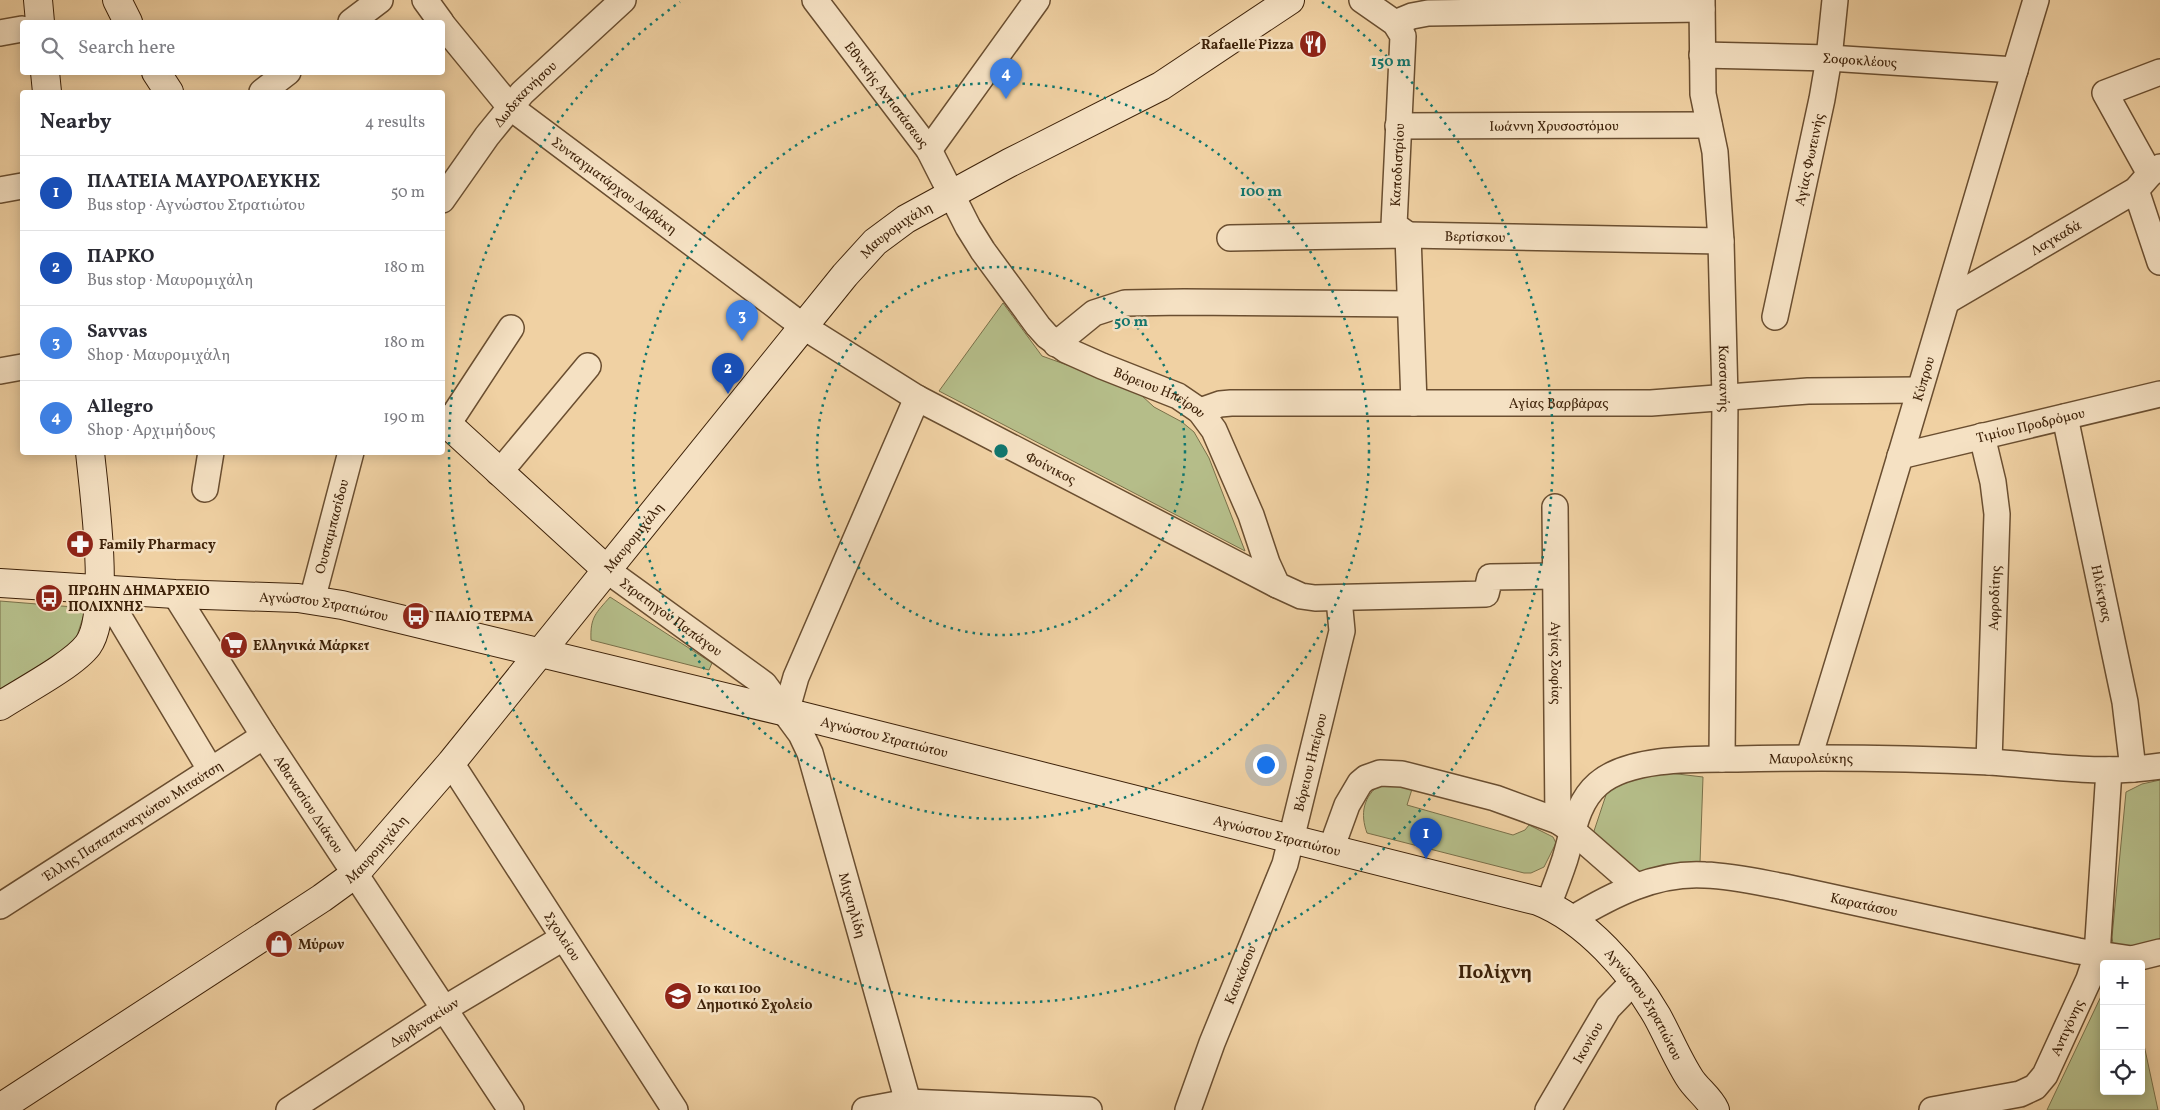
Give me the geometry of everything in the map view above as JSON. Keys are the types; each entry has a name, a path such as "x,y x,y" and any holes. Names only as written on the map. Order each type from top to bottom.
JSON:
{"street":[{"path":"38,0 40,20"},
{"path":"117,0 127,20"},
{"path":"354,20 380,0"},
{"name":"Συνταγματάρχου Δαβάκη","path":"425,0 440,20"},
{"name":"Δωδεκανήσου","path":"445,196 468,161 522,93 623,0"},
{"name":"Εθνικής Αντιστάσεως","path":"816,0 929,150 951,193"},
{"path":"929,150 1036,0"},
{"name":"Μαυρομιχάλη","path":"0,1108 322,898 355,874 451,763 845,274 875,242 906,219 951,193 1161,86 1290,0"},
{"path":"1362,0 1395,23 1412,16 1428,13 1702,4"},
{"name":"Αγίας Φωτεινής","path":"1775,317 1810,160 1829,58 1835,0"},
{"name":"Κύπρου","path":"1809,757 1879,533 1919,390 2036,0"},
{"name":"Κασσιανής","path":"1702,4 1703,94 1715,152 1721,241 1725,398 1722,759"},
{"name":"Καποδιστρίου","path":"1395,23 1403,36 1394,225 1408,235"},
{"name":"Συνταγματάρχου Δαβάκη","path":"445,27 510,107 804,327"},
{"path":"0,33 20,29"},
{"name":"Σοφοκλέους","path":"1702,55 1829,58 2015,70"},
{"path":"2160,72 2105,93 2149,177 2160,262"},
{"path":"45,75 47,90"},
{"path":"158,75 168,90"},
{"path":"265,90 284,75"},
{"name":"Ιωάννη Χρυσοστόμου","path":"1398,126 1709,125"},
{"name":"Λαγκαδά","path":"1947,301 2149,177"},
{"path":"0,190 20,186"},
{"name":"Βόρειου Ηπείρου","path":"951,193 983,251 1038,326 1056,344 1102,366 1178,396 1200,411 1214,430 1232,467 1277,585"},
{"path":"1408,235 1414,403"},
{"name":"Βερτίσκου","path":"1230,238 1408,235 1721,241"},
{"path":"1056,344 1094,313 1125,303 1410,304"},
{"name":"Φοίνικος","path":"804,327 917,398 1277,585"},
{"path":"445,422 511,328"},
{"path":"499,473 588,366"},
{"path":"0,371 20,367"},
{"name":"Αγίας Βαρβάρας","path":"1200,411 1220,404 1231,403 1651,403 1808,391 1919,390"},
{"name":"Τιμίου Προδρόμου","path":"1900,456 2160,394"},
{"path":"786,712 796,677 917,398"},
{"name":"Ηλέκτρας","path":"2065,417 2125,702 2121,770"},
{"name":"Στρατηγού Παπάγου","path":"445,422 608,570 764,684 786,712"},
{"name":"Αφροδίτης","path":"1982,436 1994,482 1998,514 1989,762"},
{"path":"0,706 68,663 83,651 94,636 97,625 99,589 98,542 90,455"},
{"path":"205,489 211,455"},
{"name":"Ουσταμπασίδου","path":"312,600 350,455"},
{"name":"Αγίας Σοφίας","path":"1554,507 1555,576 1566,826"},
{"path":"1277,585 1301,596 1315,598 1486,594 1490,577 1555,576"},
{"name":"Αγνώστου Στρατιώτου","path":"0,582 175,594 312,600 342,605 786,712 1508,892 1548,905 1572,919 1607,951 1656,1014 1690,1078 1715,1110"},
{"path":"99,589 116,612 210,769"},
{"name":"Αθανασίου Διάκου","path":"175,594 264,736 511,1110"},
{"name":"Βόρειου Ηπείρου","path":"1292,839 1342,631 1339,598"},
{"name":"Μιχαηλίδη","path":"786,712 802,734 810,753 908,1102"},
{"name":"Έλλης Παπαπαναγιώτου Μιταύτση","path":"0,906 264,736"},
{"name":"Μαυρολεύκης","path":"1548,905 1566,826 1594,787 1610,775 1639,766 1657,762 1809,757 1989,762 2121,770 2160,766"},
{"name":"Σχολείου","path":"451,763 675,1110"},
{"name":"Αντιγόνης","path":"1932,1110 2020,1094 2035,1087 2052,1061 2089,979 2097,955 2121,770"},
{"path":"1331,849 1353,793 1366,778 1380,773 1402,774 1495,798 1566,826 1636,886"},
{"name":"Καυκάσου","path":"1188,1110 1212,1043 1281,872 1292,839"},
{"name":"Καρατάσου","path":"1572,919 1615,895 1636,886 1691,875 1742,879 2097,955 2132,958 2160,952"},
{"name":"Δερβενακίων","path":"289,1110 444,1009 563,938"},
{"name":"Ικονίου","path":"1548,1110 1608,1008 1633,982"},
{"name":"Αγνώστου Στρατιώτου","path":"1689,1110 1690,1078"},
{"path":"865,1110 908,1102 1089,1110"}],"green space":[{"path":"1003,303 1042,356 1112,381 1140,394 1154,407 1182,422 1194,432 1209,458 1245,551 939,391"},
{"path":"610,597 712,663 709,670 591,640 595,616"},
{"path":"0,601 86,608 74,645 0,692"},
{"path":"1669,773 1703,777 1700,863 1633,873 1592,837 1608,789 1630,779"},
{"path":"2160,780 2160,939 2118,949 2113,944 2112,937 2126,792 2142,784"},
{"path":"1381,784 1413,786 1407,805 1513,835 1525,830 1529,825 1553,837 1556,843 1544,867 1531,873 1524,873 1367,833 1364,819 1365,806 1370,794"},
{"path":"2100,998 2100,1095 2145,1095 2145,1050 2158,1110 2047,1110"}],"place":[{"name":"Rafaelle Pizza","path":"1313,44"},
{"name":"Allegro","path":"1006,99"},
{"name":"Savvas","path":"742,341"},
{"name":"ΠΑΡΚΟ","path":"728,394"},
{"name":"Family Pharmacy","path":"80,544"},
{"name":"ΠΡΩΗΝ ΔΗΜΑΡΧΕΙΟ ΠΟΛΙΧΝΗΣ","path":"49,598"},
{"name":"ΠΑΛΙΟ ΤΕΡΜΑ","path":"416,616"},
{"name":"Ελληνικά Μάρκετ","path":"234,645"},
{"name":"ΠΛΑΤΕΙΑ ΜΑΥΡΟΛΕΥΚΗΣ","path":"1426,859"},
{"name":"Μύρων","path":"279,944"},
{"name":"1ο και 10ο Δημοτικό Σχολείο","path":"678,996"}],"district":[{"name":"Πολίχνη","path":"1495,971"}]}
